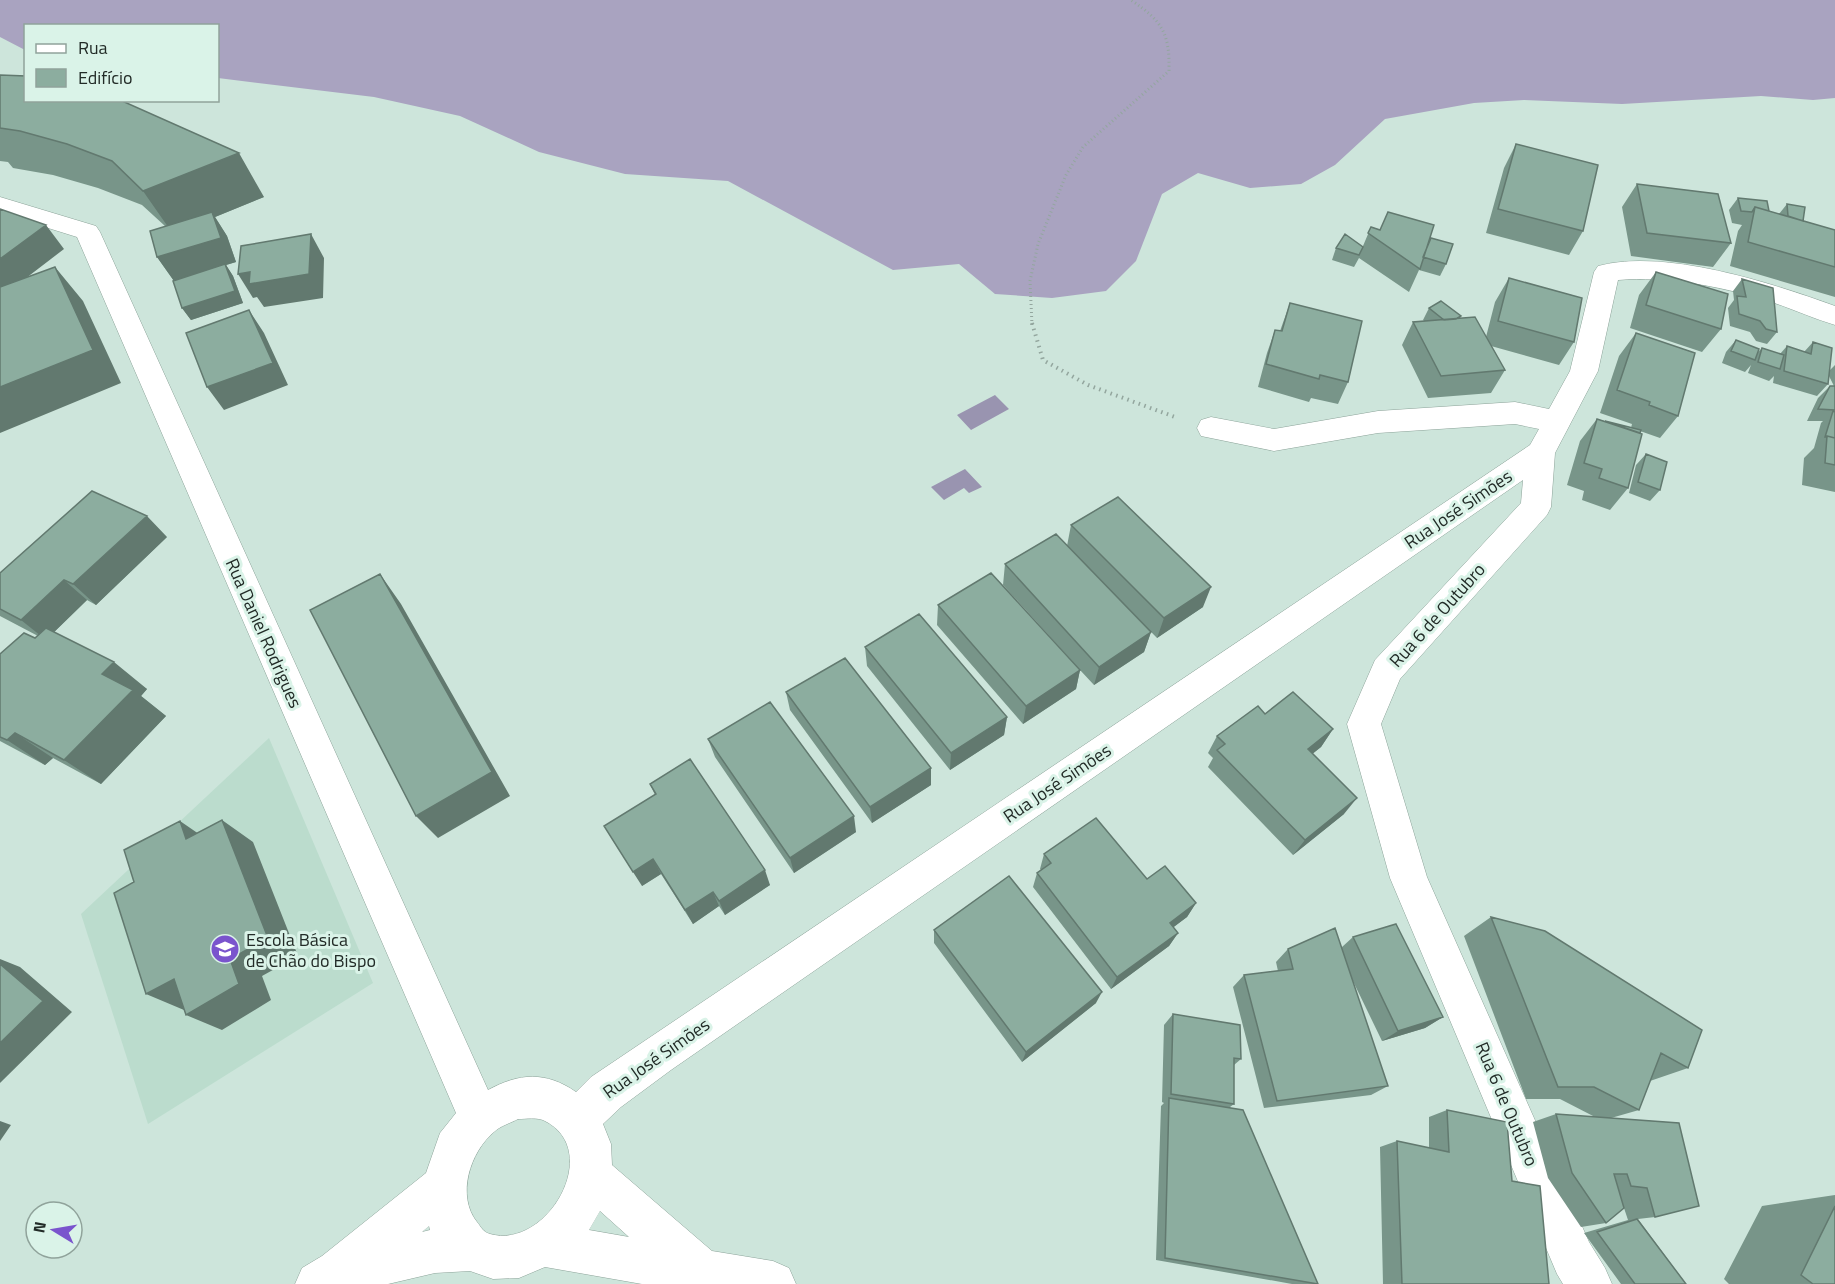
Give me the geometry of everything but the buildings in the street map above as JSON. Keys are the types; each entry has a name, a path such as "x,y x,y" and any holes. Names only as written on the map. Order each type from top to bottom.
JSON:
{"street":[{"name":"Rua Daniel Rodrigues","path":"0,205 87,232 479,1117"},
{"name":"Rua 6 de Outubro","path":"1588,1284 1574,1258 1409,878 1364,724 1387,670 1536,507 1540,453 1584,371 1607,272 1643,269 1710,278 1772,293 1835,316"},
{"path":"1211,428 1274,440 1401,420 1515,413 1558,422"},
{"name":"Rua José Simões","path":"578,1119 606,1092 657,1056 1540,453"},
{"path":"328,1278 435,1251 470,1249 493,1257 519,1256 545,1245 567,1226 582,1201 591,1175 590,1144 578,1119 550,1099 514,1098 479,1117 455,1148 444,1186 449,1222 470,1249"},
{"path":"591,1175 700,1270"},
{"path":"328,1278 444,1186"},
{"path":"545,1245 773,1284"}],"path":[{"path":"1131,0 1156,17 1170,43 1168,71 1083,147 1066,175 1038,244 1030,281 1032,325 1043,360 1088,385 1145,408 1211,428"}],"shaded area":[{"path":"0,0 1835,0 1835,98 1813,100 1761,96 1622,104 1524,100 1474,103 1385,119 1335,165 1301,184 1250,188 1198,173 1162,194 1136,261 1106,291 1052,298 995,294 959,264 893,270 728,181 625,174 539,152 460,116 374,97 219,78 219,24 24,24 24,49 0,37"},
{"path":"995,395 1009,409 971,430 957,415"},
{"path":"965,469 982,487 969,493 964,488 944,500 931,487"},
{"name":"Escola Básica de Chão do Bispo","path":"269,738 373,983 148,1124 81,914"}],"place":[{"name":"Escola Básica de Chão do Bispo","path":"225,949"}]}
